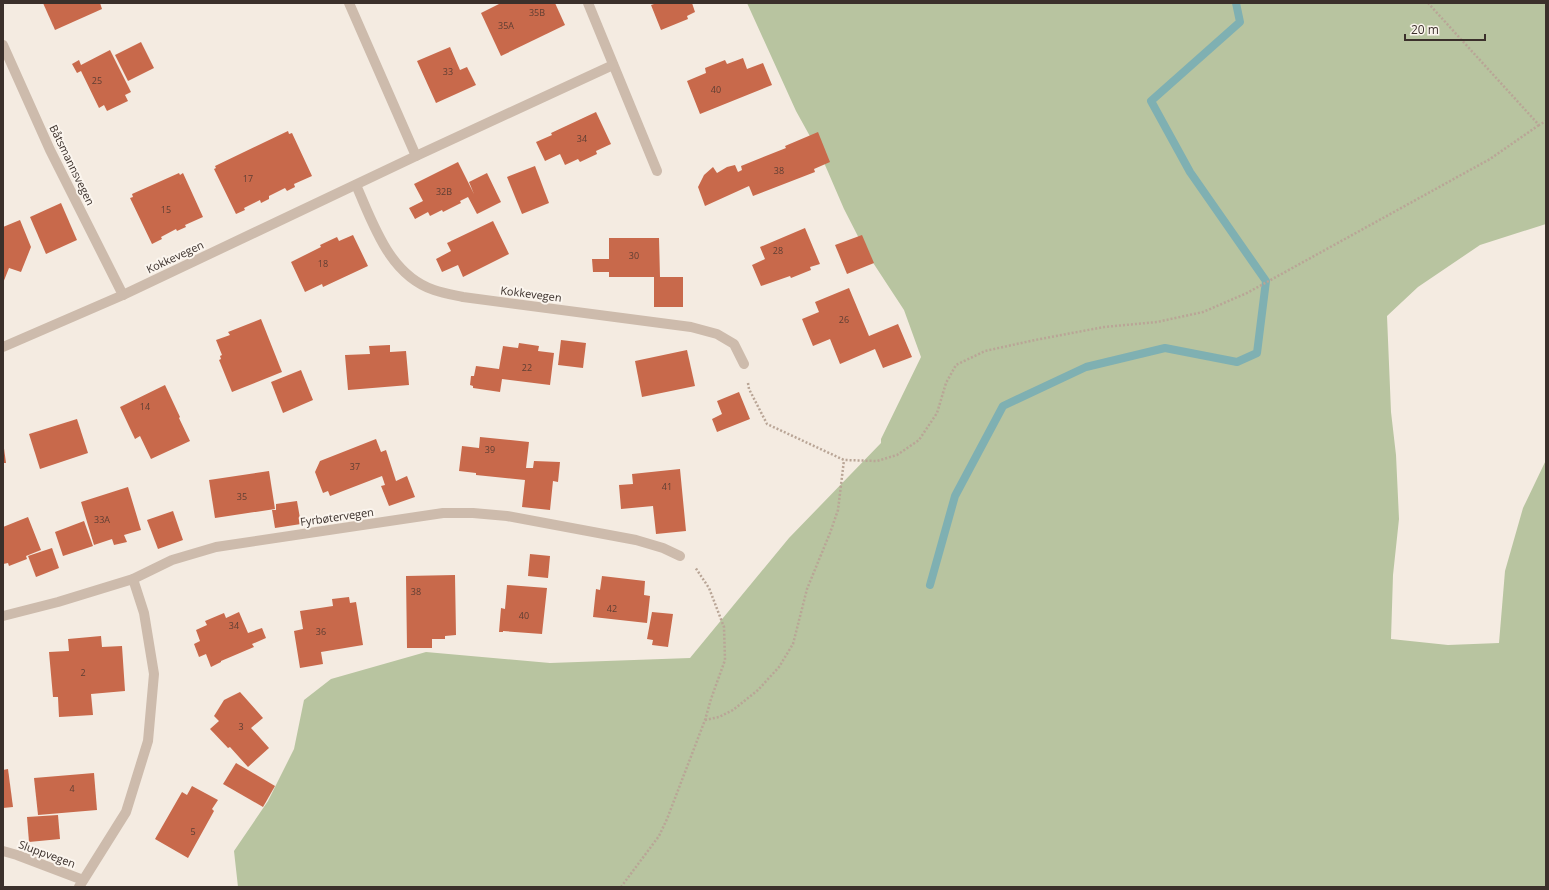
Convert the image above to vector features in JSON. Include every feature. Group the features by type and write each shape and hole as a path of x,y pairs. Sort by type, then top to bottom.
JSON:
{"street":[{"path":"349,3 416,156"},
{"path":"588,3 657,171"},
{"name":"Båtsmannsvegen","path":"3,45 50,150 123,295"},
{"name":"Kokkevegen","path":"3,347 123,295 416,156 613,65"},
{"name":"Kokkevegen","path":"356,185 376,231 392,259 411,278 432,290 463,297 691,327 717,334 734,344 744,364"},
{"name":"Fyrbøtervegen","path":"3,616 58,602 133,579 172,560 216,547 443,513 473,513 507,516 636,540 664,548 680,556"},
{"path":"81,884 126,812 148,741 154,674 144,613 133,579"},
{"name":"Sluppvegen","path":"3,851 17,854 81,884"}],"path":[{"path":"1428,3 1539,125"},
{"path":"744,364 749,389 766,424 844,460 877,461 897,455 919,440 937,413 946,383 956,365 985,351 1035,340 1104,327 1157,322 1203,312 1247,293 1490,159 1546,121"},
{"path":"705,720 733,710 758,690 779,667 793,644 807,589 838,510 844,460"},
{"path":"621,887 659,836 667,819 705,720 725,660 724,627 710,588 699,571 680,556"}],"green space":[{"path":"747,3 1546,3 1546,224 1480,245 1418,287 1387,316 1391,412 1396,455 1399,519 1393,575 1391,639 1448,645 1499,643 1505,571 1523,508 1546,460 1546,887 238,887 234,851 268,801 294,749 304,700 331,679 426,652 550,663 690,658 789,538 881,443 881,439 921,357 904,310 866,252 844,209 822,158 796,111"}],"building":[{"path":"43,3 100,3 102,9 55,30"},
{"path":"501,3 555,3 565,25 501,56 481,13"},
{"path":"657,3 692,3 695,12 687,16 688,19 661,30 651,5"},
{"path":"141,42 154,68 128,81 115,55"},
{"path":"450,47 460,70 467,67 476,85 436,103 417,61"},
{"path":"110,50 131,92 125,95 128,101 107,111 104,105 99,108 81,71 77,73 72,64 79,60 81,65"},
{"path":"743,58 747,69 763,63 772,85 700,114 687,81 706,73 705,68 725,60 727,64"},
{"path":"596,112 611,144 596,151 597,154 580,162 578,159 565,165 560,154 545,161 536,142 552,135 551,133"},
{"path":"288,131 289,134 292,133 312,176 294,184 295,187 287,191 285,188 269,196 269,199 261,203 260,200 236,214 214,169 216,168 215,166"},
{"path":"818,132 830,162 814,169 815,172 753,196 749,186 705,206 698,187 704,175 713,167 717,173 727,167 735,165 738,172 742,170 741,166 786,148 785,146"},
{"path":"458,162 474,194 469,182 487,173 501,202 477,214 468,197 460,201 461,203 443,212 442,210 430,216 428,212 415,219 409,208 423,201 414,184"},
{"path":"535,166 549,203 522,214 507,177"},
{"path":"179,173 180,175 183,173 203,217 185,225 186,227 177,231 176,229 152,244 130,198 133,197 132,194"},
{"path":"61,203 77,240 46,254 30,217"},
{"path":"20,220 31,247 21,272 9,268 3,283 3,227"},
{"path":"493,221 509,254 463,277 458,265 442,272 436,259 451,251 447,243"},
{"path":"805,228 820,264 810,267 811,270 791,278 790,276 761,286 752,265 765,259 760,247"},
{"path":"353,235 368,266 323,287 322,284 305,292 291,262 337,237 339,241"},
{"path":"862,235 874,263 847,274 835,245"},
{"path":"609,238 659,238 660,277 683,277 683,307 654,307 654,277 609,277 609,272 593,272 592,259 609,259"},
{"path":"849,288 869,336 898,324 912,357 883,368 875,349 840,364 830,339 813,346 802,319 819,312 815,302"},
{"path":"261,319 282,372 232,392 219,360 221,359 220,356 222,355 216,340 230,335 228,332"},
{"path":"561,340 586,343 583,368 558,365"},
{"path":"519,343 539,346 538,351 554,353 550,385 502,379 500,392 473,388 473,386 470,385 471,376 474,376 476,366 499,369 503,346 518,348"},
{"path":"390,345 390,352 406,351 409,385 348,390 345,355 370,354 369,346"},
{"path":"687,350 695,386 642,397 635,361"},
{"path":"301,370 313,400 283,413 271,382"},
{"path":"165,385 190,441 151,459 140,436 135,439 120,407"},
{"path":"739,392 750,419 717,432 712,419 722,414 717,401"},
{"path":"77,419 88,453 40,469 29,434"},
{"path":"480,437 529,442 526,468 533,468 534,461 560,462 558,482 553,481 550,510 522,507 525,480 476,475 476,473 459,471 462,446 479,448"},
{"path":"376,439 381,452 386,450 396,481 407,476 415,497 389,506 381,486 385,485 382,476 330,496 328,491 323,493 315,472 320,461"},
{"path":"3,441 6,463 3,463"},
{"path":"680,469 686,531 656,534 653,506 621,509 619,485 633,484 632,474"},
{"path":"269,471 275,509 215,518 209,480"},
{"path":"128,487 141,530 124,535 127,542 114,545 112,539 94,545 81,502"},
{"path":"297,501 301,524 275,528 272,510 276,510 276,504"},
{"path":"173,511 183,540 158,549 147,520"},
{"path":"28,517 41,550 26,556 27,559 9,566 8,563 3,564 3,527"},
{"path":"84,521 93,546 63,556 55,532"},
{"path":"52,548 59,568 36,577 28,556"},
{"path":"530,554 550,556 548,578 528,576"},
{"path":"455,575 456,635 445,636 445,639 432,639 432,648 407,648 406,576"},
{"path":"602,576 645,581 644,595 650,596 647,623 593,617 596,589 600,590"},
{"path":"507,585 547,588 542,634 499,632 501,608 505,609"},
{"path":"349,597 350,603 356,602 363,645 321,652 323,664 300,668 294,631 303,629 300,611 333,606 332,599"},
{"path":"239,612 248,633 262,628 266,638 252,644 254,647 221,661 211,667 206,654 199,657 194,644 200,641 196,630 207,625 205,621 224,613 226,618"},
{"path":"652,612 673,614 668,647 652,645 653,640 647,639"},
{"path":"101,636 102,647 122,646 125,691 91,694 93,715 59,717 58,697 53,697 49,652 69,651 68,639"},
{"path":"240,692 263,718 251,728 269,748 248,767 230,747 228,748 210,729 219,721 214,716 224,700"},
{"path":"236,763 275,786 263,807 223,784"},
{"path":"8,769 13,807 3,808 3,770"},
{"path":"94,773 97,810 38,815 34,778"},
{"path":"192,786 218,800 212,809 214,811 188,858 155,839 182,792 187,795"},
{"path":"58,815 60,839 29,842 27,817"}],"waterway":[{"path":"930,585 955,496 1003,406 1086,367 1165,348 1237,362 1257,353 1266,281 1190,172 1151,101 1240,22 1236,3"}]}
